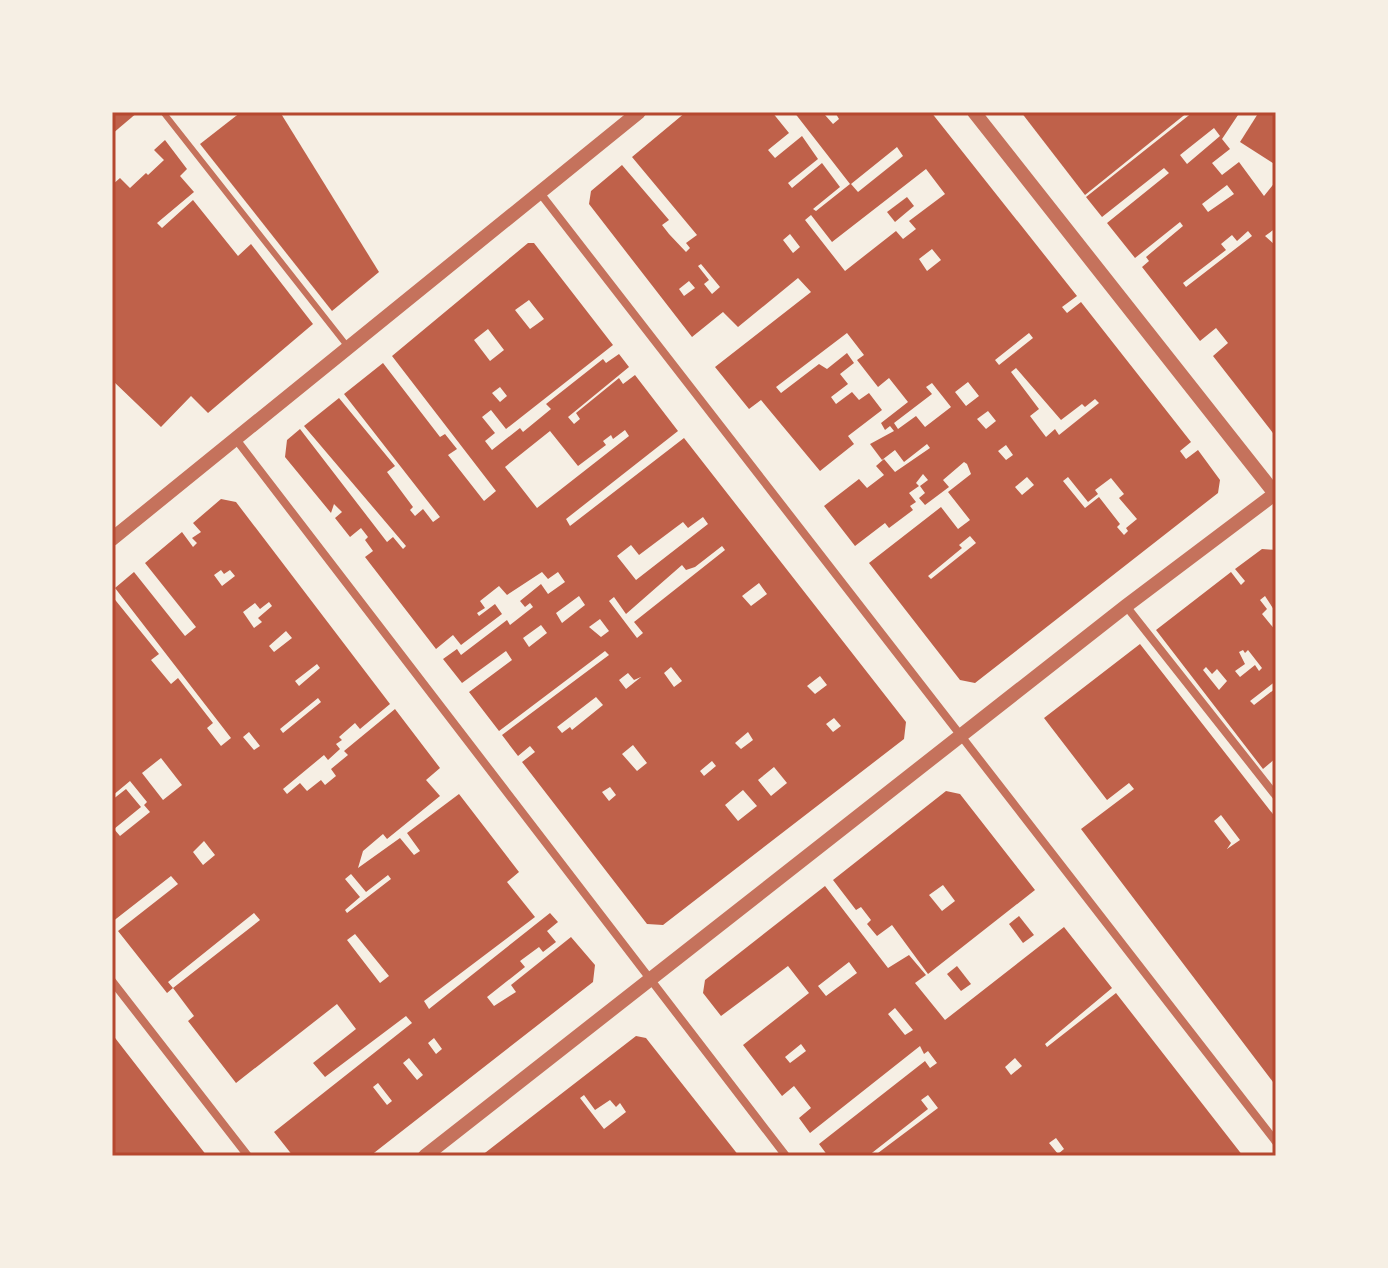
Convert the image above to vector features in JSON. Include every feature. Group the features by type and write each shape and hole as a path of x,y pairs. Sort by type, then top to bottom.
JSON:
{"street":[{"path":"112,539 639,112"},
{"path":"425,1156 962,738 1126,606 1276,494 974,112"},
{"path":"540,193 1276,1142"},
{"path":"235,438 786,1156"},
{"path":"1126,606 1276,796"},
{"path":"112,981 248,1156"}],"lane":[{"path":"163,112 348,347"}],"building":[{"path":"112,112 138,112 112,134"},
{"path":"241,112 280,112 379,272 332,311 200,144"},
{"path":"686,112 772,112 789,133 768,150 775,158 802,136 818,159 788,183 792,188 822,163 840,187 813,209 816,211 850,184 794,112 828,112 825,115 833,124 839,119 836,114 839,112 931,112 1077,296 1062,307 1067,313 1081,302 1191,442 1180,451 1186,459 1198,450 1220,480 1218,493 975,683 960,680 869,563 941,507 958,529 970,520 948,492 971,474 967,464 964,462 943,480 949,487 925,505 919,498 925,493 920,486 928,480 923,474 916,483 919,486 909,493 916,502 910,506 913,510 889,528 885,523 855,546 824,506 859,479 867,488 884,475 876,466 884,459 895,472 930,448 927,444 904,462 895,450 882,460 870,444 894,431 890,426 885,430 881,423 908,402 889,378 878,387 857,360 864,355 847,333 776,387 781,393 819,364 827,369 847,353 854,363 840,374 848,384 831,397 836,404 852,392 859,400 869,393 882,410 848,436 854,444 820,471 761,400 749,409 715,367 811,292 798,278 738,327 723,312 692,337 589,204 591,191 622,165 669,220 662,225 669,234 686,252 690,248 686,243 697,235 632,157","holes":["897,147 903,156 858,192 851,184","926,169 945,194 909,221 916,229 903,239 896,231 845,271 805,220 811,215 832,242","790,234 800,247 793,253 783,240","932,249 941,260 927,271 919,259","701,264 720,287 712,294 704,284 709,280 698,266","689,281 695,288 684,296 679,289","1029,333 1033,338 999,365 995,360","1016,368 1061,420 1082,404 1085,407 1095,399 1099,403 1059,435 1055,429 1046,437 1030,416 1039,409 1011,372","968,382 979,396 966,406 955,392","932,383 951,407 925,427 916,416 898,429 894,423 932,394 926,387","988,411 996,421 986,429 977,419","1006,445 1013,455 1006,460 998,451","1027,477 1034,485 1022,495 1015,487","1068,477 1088,502 1098,494 1095,490 1111,478 1124,494 1119,498 1137,519 1126,528 1128,531 1124,535 1117,527 1120,524 1099,497 1085,508 1063,481","970,536 976,543 931,579 928,576 962,548 959,545"]},
{"path":"1021,112 1188,112 1085,195"},
{"path":"1193,112 1240,112 1222,139 1230,149 1212,163 1222,175 1239,162 1264,196 1276,181 1276,228 1265,236 1276,246 1276,437 1213,356 1228,343 1216,328 1200,341 1142,267 1149,261 1146,257 1183,226 1180,222 1135,258 1107,223 1169,173 1164,168 1102,217 1086,197","holes":["1214,128 1220,136 1187,164 1180,155","1227,185 1234,194 1208,212 1202,204","1248,231 1252,236 1186,287 1183,283 1226,250 1221,244 1232,235 1237,241"]},
{"path":"1259,112 1276,112 1276,165 1240,142"},
{"path":"165,140 187,169 180,176 194,192 157,223 162,228 193,200 238,256 251,244 313,324 208,413 191,396 161,427 112,380 112,185 120,178 130,188 146,173 148,175 164,160 154,150"},
{"path":"907,197 914,206 895,222 887,212"},
{"path":"528,243 534,243 613,345 506,429 491,410 482,417 495,433 485,441 492,450 520,428 523,432 551,409 546,404 603,359 606,363 619,354 629,367 568,417 574,424 580,419 576,413 619,378 623,384 635,375 678,431 566,519 570,526 684,438 906,722 904,739 663,925 647,924 522,762 535,752 530,746 518,756 502,735 609,655 605,651 499,731 469,692 512,660 506,651 462,683 443,659 457,649 461,655 507,620 510,625 533,607 530,603 525,607 520,601 541,584 548,594 565,582 558,572 548,579 542,572 507,595 499,586 480,601 485,608 477,613 479,616 495,604 502,614 461,645 453,635 436,649 365,557 373,551 361,528 350,537 335,518 342,512 334,504 331,513 285,457 287,440 300,429 387,542 393,537 403,549 406,546 304,426 339,398 395,466 387,472 413,507 410,510 415,516 423,509 433,522 440,517 344,394 383,363 440,437 445,434 457,449 448,455 484,501 496,491 392,356","holes":["529,300 544,319 530,329 515,310","488,329 504,350 490,361 474,340","500,387 507,396 500,402 492,393","625,430 629,436 537,508 505,467 550,431 578,466 606,445 603,441 611,435 613,439","703,517 708,524 636,580 617,556 631,545 639,555 683,522 688,528","722,546 725,550 634,622 643,633 637,638 609,601 614,597 626,614 682,565 686,570 695,567","759,583 767,594 751,606 742,596","579,596 585,605 562,623 556,613","600,619 609,631 601,637 589,627","541,625 547,633 529,647 523,638","671,667 682,681 674,687 664,673","628,673 634,680 641,677 626,689 619,680","820,676 827,685 815,694 807,686","596,697 603,705 572,730 570,727 562,733 557,727","834,718 841,726 833,732 826,724","748,732 753,740 741,749 735,743","633,745 647,763 637,771 622,754","712,761 716,766 704,776 700,771","774,767 787,783 771,796 758,780","610,787 616,795 609,801 602,792","743,790 757,806 738,821 725,805"]},
{"path":"221,499 236,502 390,704 360,729 355,723 339,737 342,740 336,744 340,749 328,760 324,755 283,789 287,794 300,783 307,791 321,780 325,785 336,776 331,769 348,755 344,751 395,709 440,768 426,780 440,796 387,839 383,834 363,851 358,868 400,838 414,855 420,851 407,833 459,794 519,872 507,882 535,917 424,1001 429,1009 550,913 558,922 547,931 556,942 543,952 539,947 520,961 525,967 487,997 494,1006 516,992 511,985 571,937 595,965 593,982 370,1156 293,1156 274,1132 412,1023 406,1016 325,1077 313,1063 356,1029 337,1004 236,1083 188,1021 194,1016 173,988 167,993 118,931 178,884 171,876 112,922 112,800 126,789 141,807 114,829 120,836 150,812 144,805 147,802 130,781 112,796 112,596 159,654 151,660 171,684 178,678 213,723 207,728 221,746 231,738 115,588 134,572 185,636 196,627 145,563 182,532 193,547 197,543 192,538 201,532 193,523","holes":["221,570 224,574 230,570 235,576 222,586 214,575","269,602 272,606 258,618 262,622 254,628 243,612 255,603 260,609","286,631 292,638 274,652 269,646","317,664 320,668 299,686 295,681","318,698 321,702 283,733 280,729","249,732 260,746 254,750 243,737","161,758 182,785 163,800 142,773","204,841 215,855 203,865 193,852","351,874 366,892 388,875 391,879 347,913 345,910 360,897 345,879","254,913 260,920 173,988 168,982","355,934 389,976 380,983 347,940","434,1038 442,1049 436,1054 428,1043","409,1058 423,1075 417,1080 403,1063","378,1083 392,1101 387,1105 373,1087"]},
{"path":"1262,549 1276,550 1276,613 1265,596 1260,600 1267,609 1262,614 1276,631 1276,681 1250,701 1254,705 1276,688 1276,758 1263,769 1156,630 1231,572 1241,585 1245,581 1235,569","holes":["1243,650 1245,653 1248,650 1262,668 1259,671 1255,665 1240,677 1235,671 1245,664 1239,652","1206,667 1212,674 1217,669 1227,681 1219,690 1203,670"]},
{"path":"1140,644 1276,818 1276,1086 1081,829 1134,789 1129,783 1107,800 1044,718","holes":["1221,815 1240,840 1227,849 1231,843 1214,821"]},
{"path":"946,791 960,794 1035,890 928,974 892,925 877,936 867,924 871,920 861,907 856,910 833,880","holes":["943,885 955,901 942,911 929,895"]},
{"path":"825,886 888,968 909,955 926,975 915,983 945,1020 1064,927 1112,988 1045,1044 1047,1047 1116,993 1243,1156 874,1156 938,1108 928,1095 921,1100 928,1109 868,1156 828,1156 819,1144 925,1061 930,1068 937,1063 928,1051 924,1054 920,1046 810,1133 799,1118 811,1108 794,1086 782,1096 743,1045 809,993 788,966 721,1016 703,993 705,980","holes":["849,962 857,973 826,996 818,986","895,1008 913,1030 905,1035 888,1014","801,1044 806,1051 790,1063 785,1057","1015,1058 1022,1066 1011,1075 1005,1067","1056,1138 1064,1149 1058,1154 1049,1143"]},
{"path":"1019,916 1034,935 1023,943 1009,924"},
{"path":"957,966 971,984 961,991 947,974"},
{"path":"112,1034 171,1110 207,1156 112,1156"},
{"path":"636,1036 646,1038 739,1156 481,1156","holes":["584,1095 595,1110 610,1100 616,1107 620,1103 626,1112 604,1129 580,1098"]}]}
